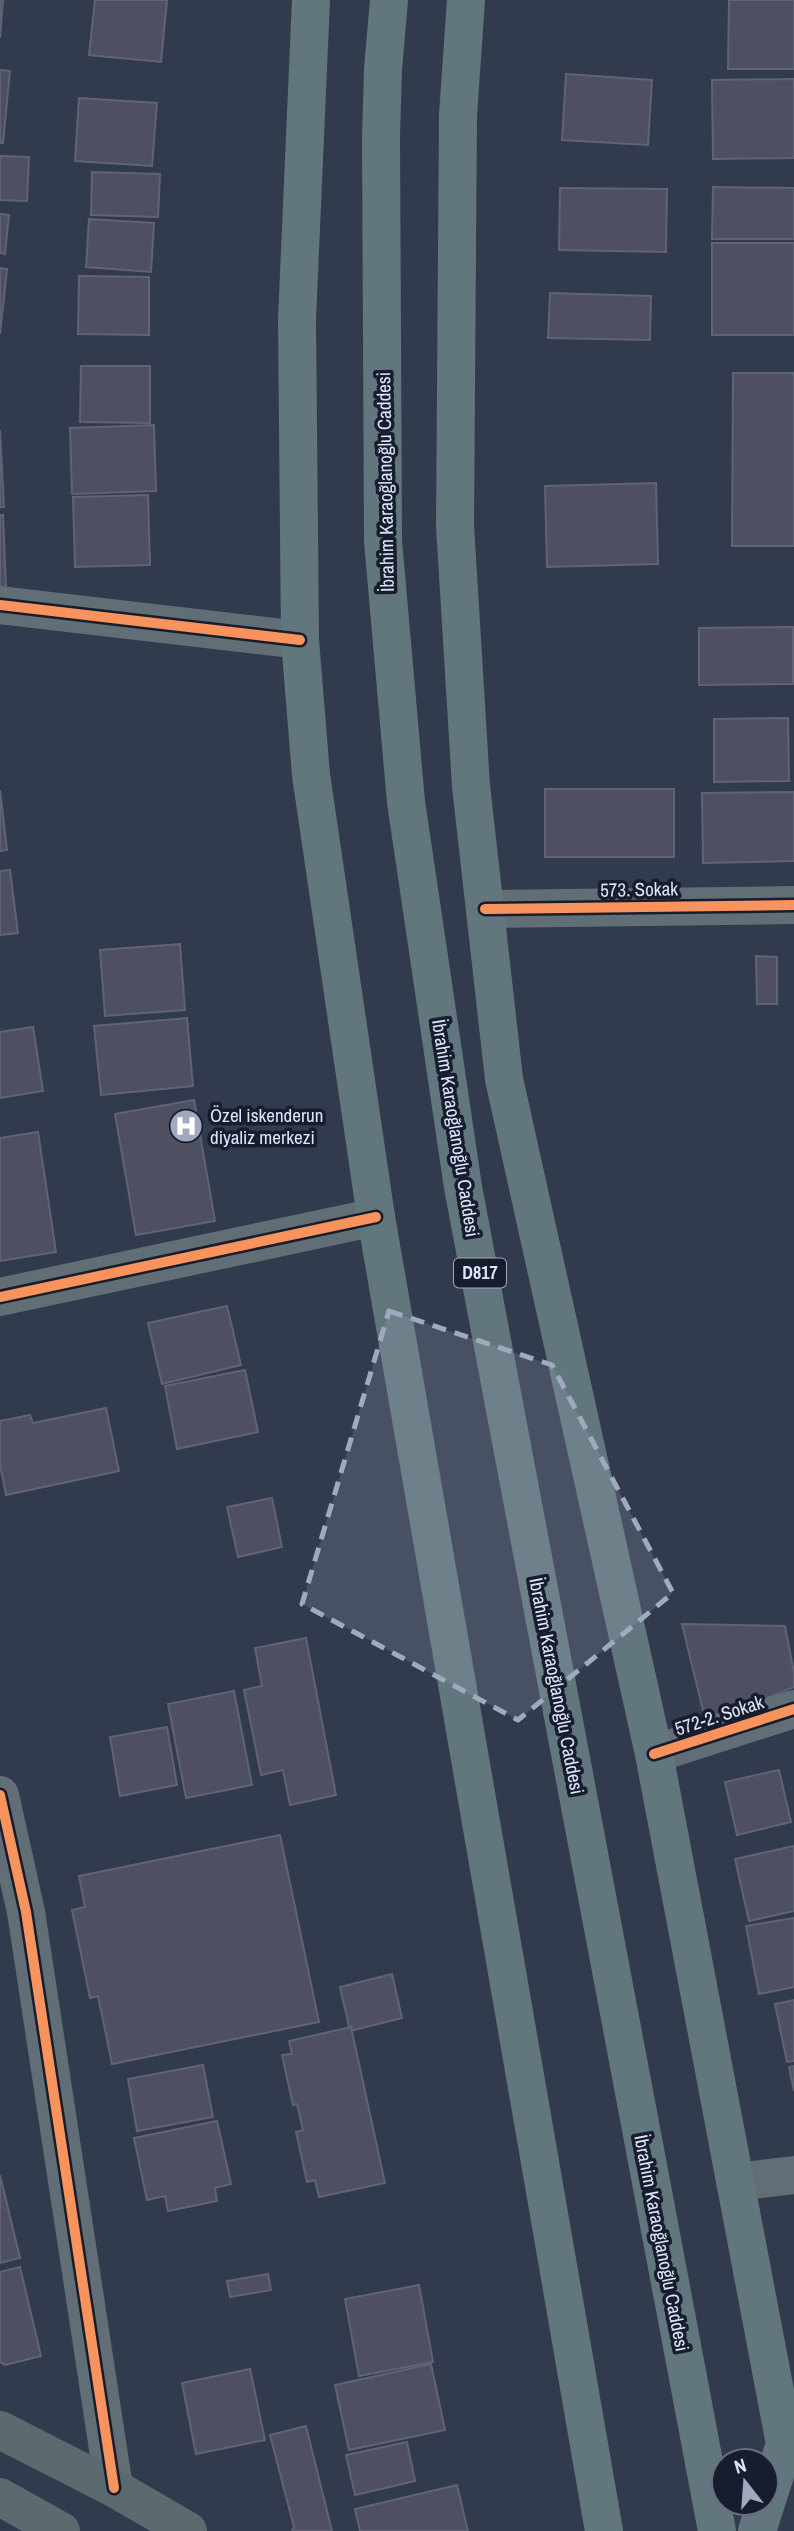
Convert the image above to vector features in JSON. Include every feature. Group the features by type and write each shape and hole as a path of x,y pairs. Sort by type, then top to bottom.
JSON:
{"highway":[{"path":"311,0 298,319 300,640 311,775 376,1217 604,2531"},
{"name":"İbrahim Karaoğlanoğlu Caddesi","path":"389,0 381,137 383,541 406,802 463,1187 717,2531"},
{"path":"466,0 458,115 456,526 471,786 504,1079 654,1754 785,2444 757,2531"}],"street":[{"path":"0,606 300,640"},
{"name":"573. Sokak","path":"485,909 794,905"},
{"path":"0,1297 376,1217"},
{"name":"572-2. Sokak","path":"654,1754 794,1709"},
{"path":"0,1795 13,1906 114,2488"},
{"path":"735,2182 794,2175"},
{"path":"0,2430 114,2488 188,2531"},
{"path":"0,2497 61,2531"}],"highlighted area":[{"path":"389,1311 552,1365 673,1593 518,1720 302,1604"}],"building":[{"path":"0,0 3,0 0,38"},
{"path":"95,0 167,0 161,62 89,55"},
{"path":"729,0 794,0 794,69 728,69"},
{"path":"0,70 10,71 3,143 0,143"},
{"path":"566,74 652,80 648,145 562,140"},
{"path":"794,79 794,158 713,159 712,80"},
{"path":"79,98 157,103 152,166 75,161"},
{"path":"0,156 29,157 27,201 0,200"},
{"path":"92,172 160,174 158,217 91,215"},
{"path":"713,187 794,188 794,239 712,239"},
{"path":"560,188 667,189 666,252 559,250"},
{"path":"0,214 9,215 5,254 0,253"},
{"path":"89,219 154,223 151,272 86,267"},
{"path":"712,243 794,243 794,335 712,335"},
{"path":"0,268 7,269 0,334"},
{"path":"79,276 149,277 149,335 78,334"},
{"path":"550,293 651,296 650,340 548,338"},
{"path":"81,366 150,366 150,423 80,422"},
{"path":"733,373 794,373 794,546 732,546"},
{"path":"154,425 156,491 72,494 70,428"},
{"path":"0,430 4,507 0,507"},
{"path":"656,483 658,564 547,567 545,486"},
{"path":"148,495 150,565 75,567 73,497"},
{"path":"0,515 3,515 6,588 0,589"},
{"path":"793,627 793,684 699,685 699,628"},
{"path":"788,718 789,781 714,782 714,719"},
{"path":"545,789 674,789 674,857 545,857"},
{"path":"0,790 7,850 0,851"},
{"path":"794,792 794,861 703,863 702,793"},
{"path":"10,870 18,933 0,935 0,871"},
{"path":"180,944 185,1010 105,1016 100,950"},
{"path":"756,956 777,957 777,1004 757,1004"},
{"path":"187,1018 193,1086 101,1095 94,1026"},
{"path":"33,1027 43,1091 0,1098 0,1032"},
{"path":"194,1100 215,1221 136,1235 115,1114"},
{"path":"38,1132 56,1252 0,1261 0,1138"},
{"path":"227,1306 241,1365 162,1384 148,1323"},
{"path":"245,1370 258,1432 177,1449 165,1386"},
{"path":"106,1408 119,1471 6,1495 0,1465 0,1421 30,1415 33,1423"},
{"path":"272,1498 282,1547 238,1557 227,1507"},
{"path":"682,1624 785,1626 794,1687 706,1723"},
{"path":"306,1638 336,1795 290,1805 283,1770 261,1775 244,1690 262,1686 255,1648"},
{"path":"234,1691 252,1785 186,1798 168,1704"},
{"path":"167,1727 177,1785 120,1796 110,1737"},
{"path":"779,1770 791,1822 737,1835 725,1782"},
{"path":"280,1835 319,2022 112,2064 98,1996 90,1998 72,1910 85,1907 79,1876"},
{"path":"794,1846 794,1911 749,1921 735,1859"},
{"path":"794,1918 794,1987 759,1994 746,1926"},
{"path":"392,1974 402,2018 350,2031 340,1987"},
{"path":"794,2000 794,2061 787,2062 775,2004"},
{"path":"351,2027 385,2183 319,2197 315,2180 307,2182 296,2132 303,2130 297,2104 293,2105 282,2055 292,2054 289,2041"},
{"path":"203,2065 213,2117 137,2131 128,2079"},
{"path":"794,2066 794,2091 789,2067"},
{"path":"217,2121 231,2184 215,2188 217,2201 168,2211 165,2196 147,2200 134,2138"},
{"path":"0,2175 20,2258 0,2263"},
{"path":"20,2267 41,2356 5,2365 0,2362 0,2272"},
{"path":"268,2274 271,2290 230,2297 227,2281"},
{"path":"419,2285 433,2362 359,2376 345,2299"},
{"path":"431,2364 445,2430 349,2450 335,2385"},
{"path":"250,2369 265,2440 196,2454 182,2383"},
{"path":"306,2426 332,2531 292,2531 294,2527 270,2435"},
{"path":"407,2442 415,2481 355,2495 346,2455"},
{"path":"457,2485 468,2531 360,2531 355,2509"}],"cycle path":[{"path":"0,605 300,640"},
{"path":"485,909 794,905"},
{"path":"0,1297 376,1217"},
{"path":"654,1754 794,1709"},
{"path":"0,1795 26,1912 114,2488"}],"place":[{"name":"Özel iskenderun diyaliz merkezi","path":"186,1126"}]}
